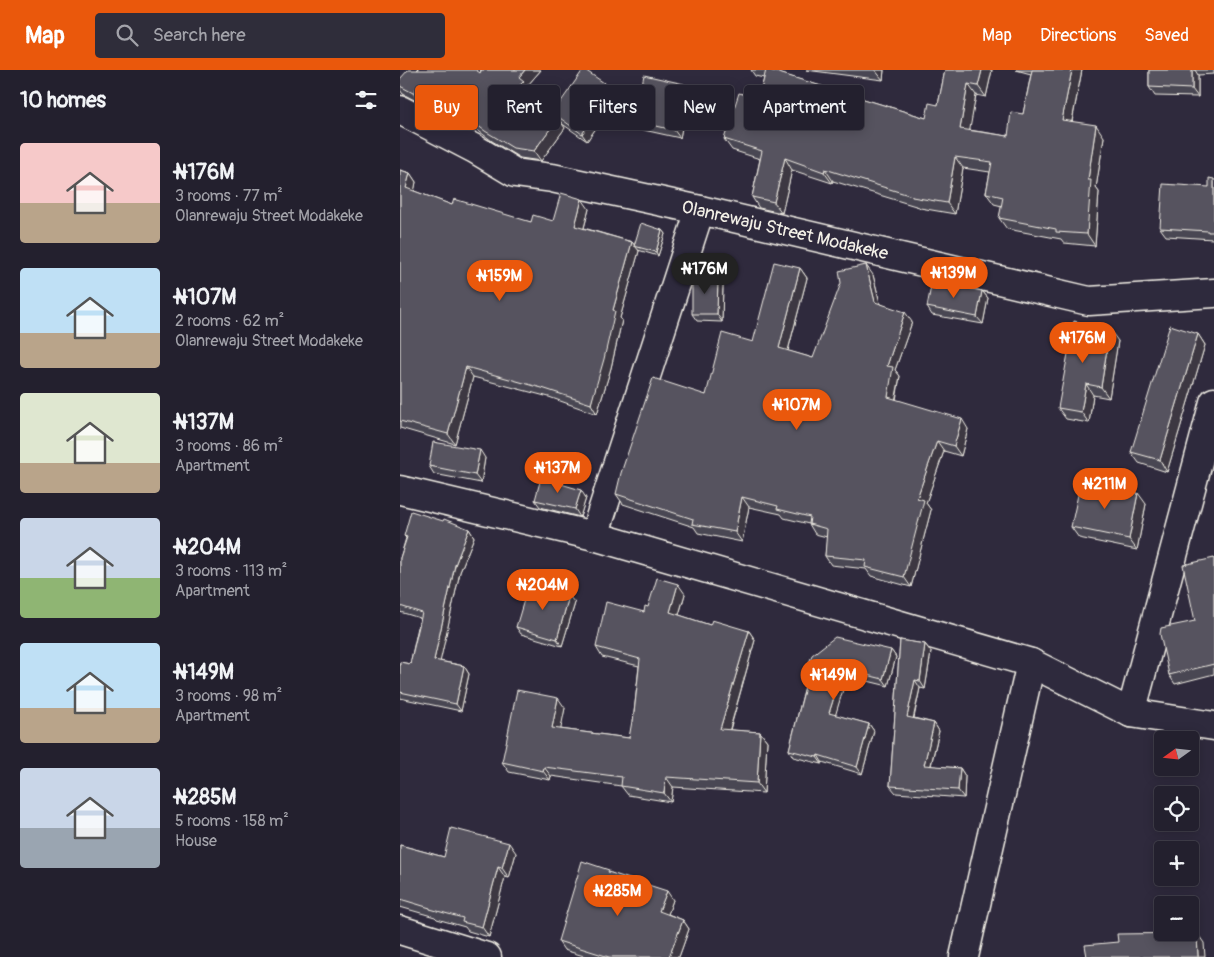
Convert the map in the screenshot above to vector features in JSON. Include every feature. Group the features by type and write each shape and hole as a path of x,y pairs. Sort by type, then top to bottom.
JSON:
{"street":[{"path":"400,74 403,70"},
{"name":"Olanrewaju Street Modakeke","path":"400,110 475,149 515,173 552,178 700,210 1088,301 1214,293"},
{"path":"594,536 700,210"},
{"path":"1131,713 1214,402"},
{"path":"400,490 594,536 1031,663 1131,713 1214,726"},
{"path":"964,957 1031,663"},
{"path":"400,930 487,957"}],"building":[{"path":"408,70 476,70 480,73 481,70 525,70 519,77 524,81 520,85 488,85 488,130 549,130 534,151 513,148 478,126 478,85 415,85 413,93 400,86 400,79"},
{"path":"583,70 585,70 607,85 573,85"},
{"path":"766,70 769,70 818,85 762,85"},
{"path":"945,70 982,70 978,86 968,84 960,129 1008,136 1011,112 1023,114 1032,70 1072,70 1062,120 1096,125 1088,180 1091,180 1087,234 1056,232 1056,229 999,218 1003,197 986,193 992,162 955,157 947,203 912,197 825,169 824,172 785,158 774,202 752,197 762,151 724,139 727,130 734,130 734,108 739,93 744,94 744,130 864,130 864,99 926,118 929,103 938,105"},
{"path":"1149,70 1192,70 1192,89 1149,87"},
{"path":"644,75 684,84 665,85 665,128 655,126 655,85 642,85"},
{"path":"570,89 570,125 560,118 560,103"},
{"path":"576,130 585,130 582,134"},
{"path":"400,170 410,173 406,188 452,205 454,199 531,222 533,215 553,221 561,193 582,199 575,226 632,242 613,310 615,311 604,359 591,404 466,367 448,434 400,421"},
{"path":"1209,178 1214,179 1214,232 1160,228 1163,184 1209,187"},
{"path":"641,223 662,230 656,252 634,246"},
{"path":"774,262 800,268 779,348 813,358 841,283 839,271 866,265 875,302 905,312 887,366 893,367 888,397 962,419 954,446 937,441 917,498 924,500 904,577 865,567 866,560 825,556 827,529 809,524 810,517 777,509 778,506 742,497 735,532 692,524 693,519 616,494 621,473 653,378 706,395 722,333 753,342"},
{"path":"692,276 718,277 717,314 692,314"},
{"path":"932,281 982,291 977,317 927,307"},
{"path":"1074,321 1110,330 1101,387 1086,384 1081,412 1058,408"},
{"path":"1170,325 1198,334 1160,460 1131,452"},
{"path":"433,442 480,450 475,475 429,466"},
{"path":"541,478 581,490 575,509 535,500"},
{"path":"1081,481 1138,493 1129,539 1071,527"},
{"path":"411,511 443,521 444,519 469,529 455,565 434,660 464,666 456,704 400,692 400,662 410,664 422,613 400,606 400,558 407,537 404,536"},
{"path":"1214,558 1214,664 1169,675 1160,634 1161,628 1195,621 1183,565"},
{"path":"657,578 678,584 670,612 710,625 712,620 749,631 720,729 760,732 757,783 666,777 664,793 621,786 622,777 544,767 543,771 502,762 517,690 558,698 552,728 629,738 633,722 640,659 596,647 606,602 644,612 645,606 648,607"},
{"path":"529,583 569,596 557,639 516,627"},
{"path":"835,637 891,650 883,679 843,669 829,713 869,724 857,767 818,755 817,757 789,750 806,683 802,682 812,655"},
{"path":"900,640 925,644 920,681 915,680 907,717 934,723 924,765 960,768 958,790 890,786"},
{"path":"451,828 509,843 502,868 498,867 482,927 462,922 463,918 400,899 400,845 444,857"},
{"path":"582,861 609,870 608,872 667,891 659,911 683,920 669,957 609,957 558,941"},
{"path":"1117,934 1154,934 1154,941 1197,941 1198,957 1087,957 1085,945 1118,942"}]}
